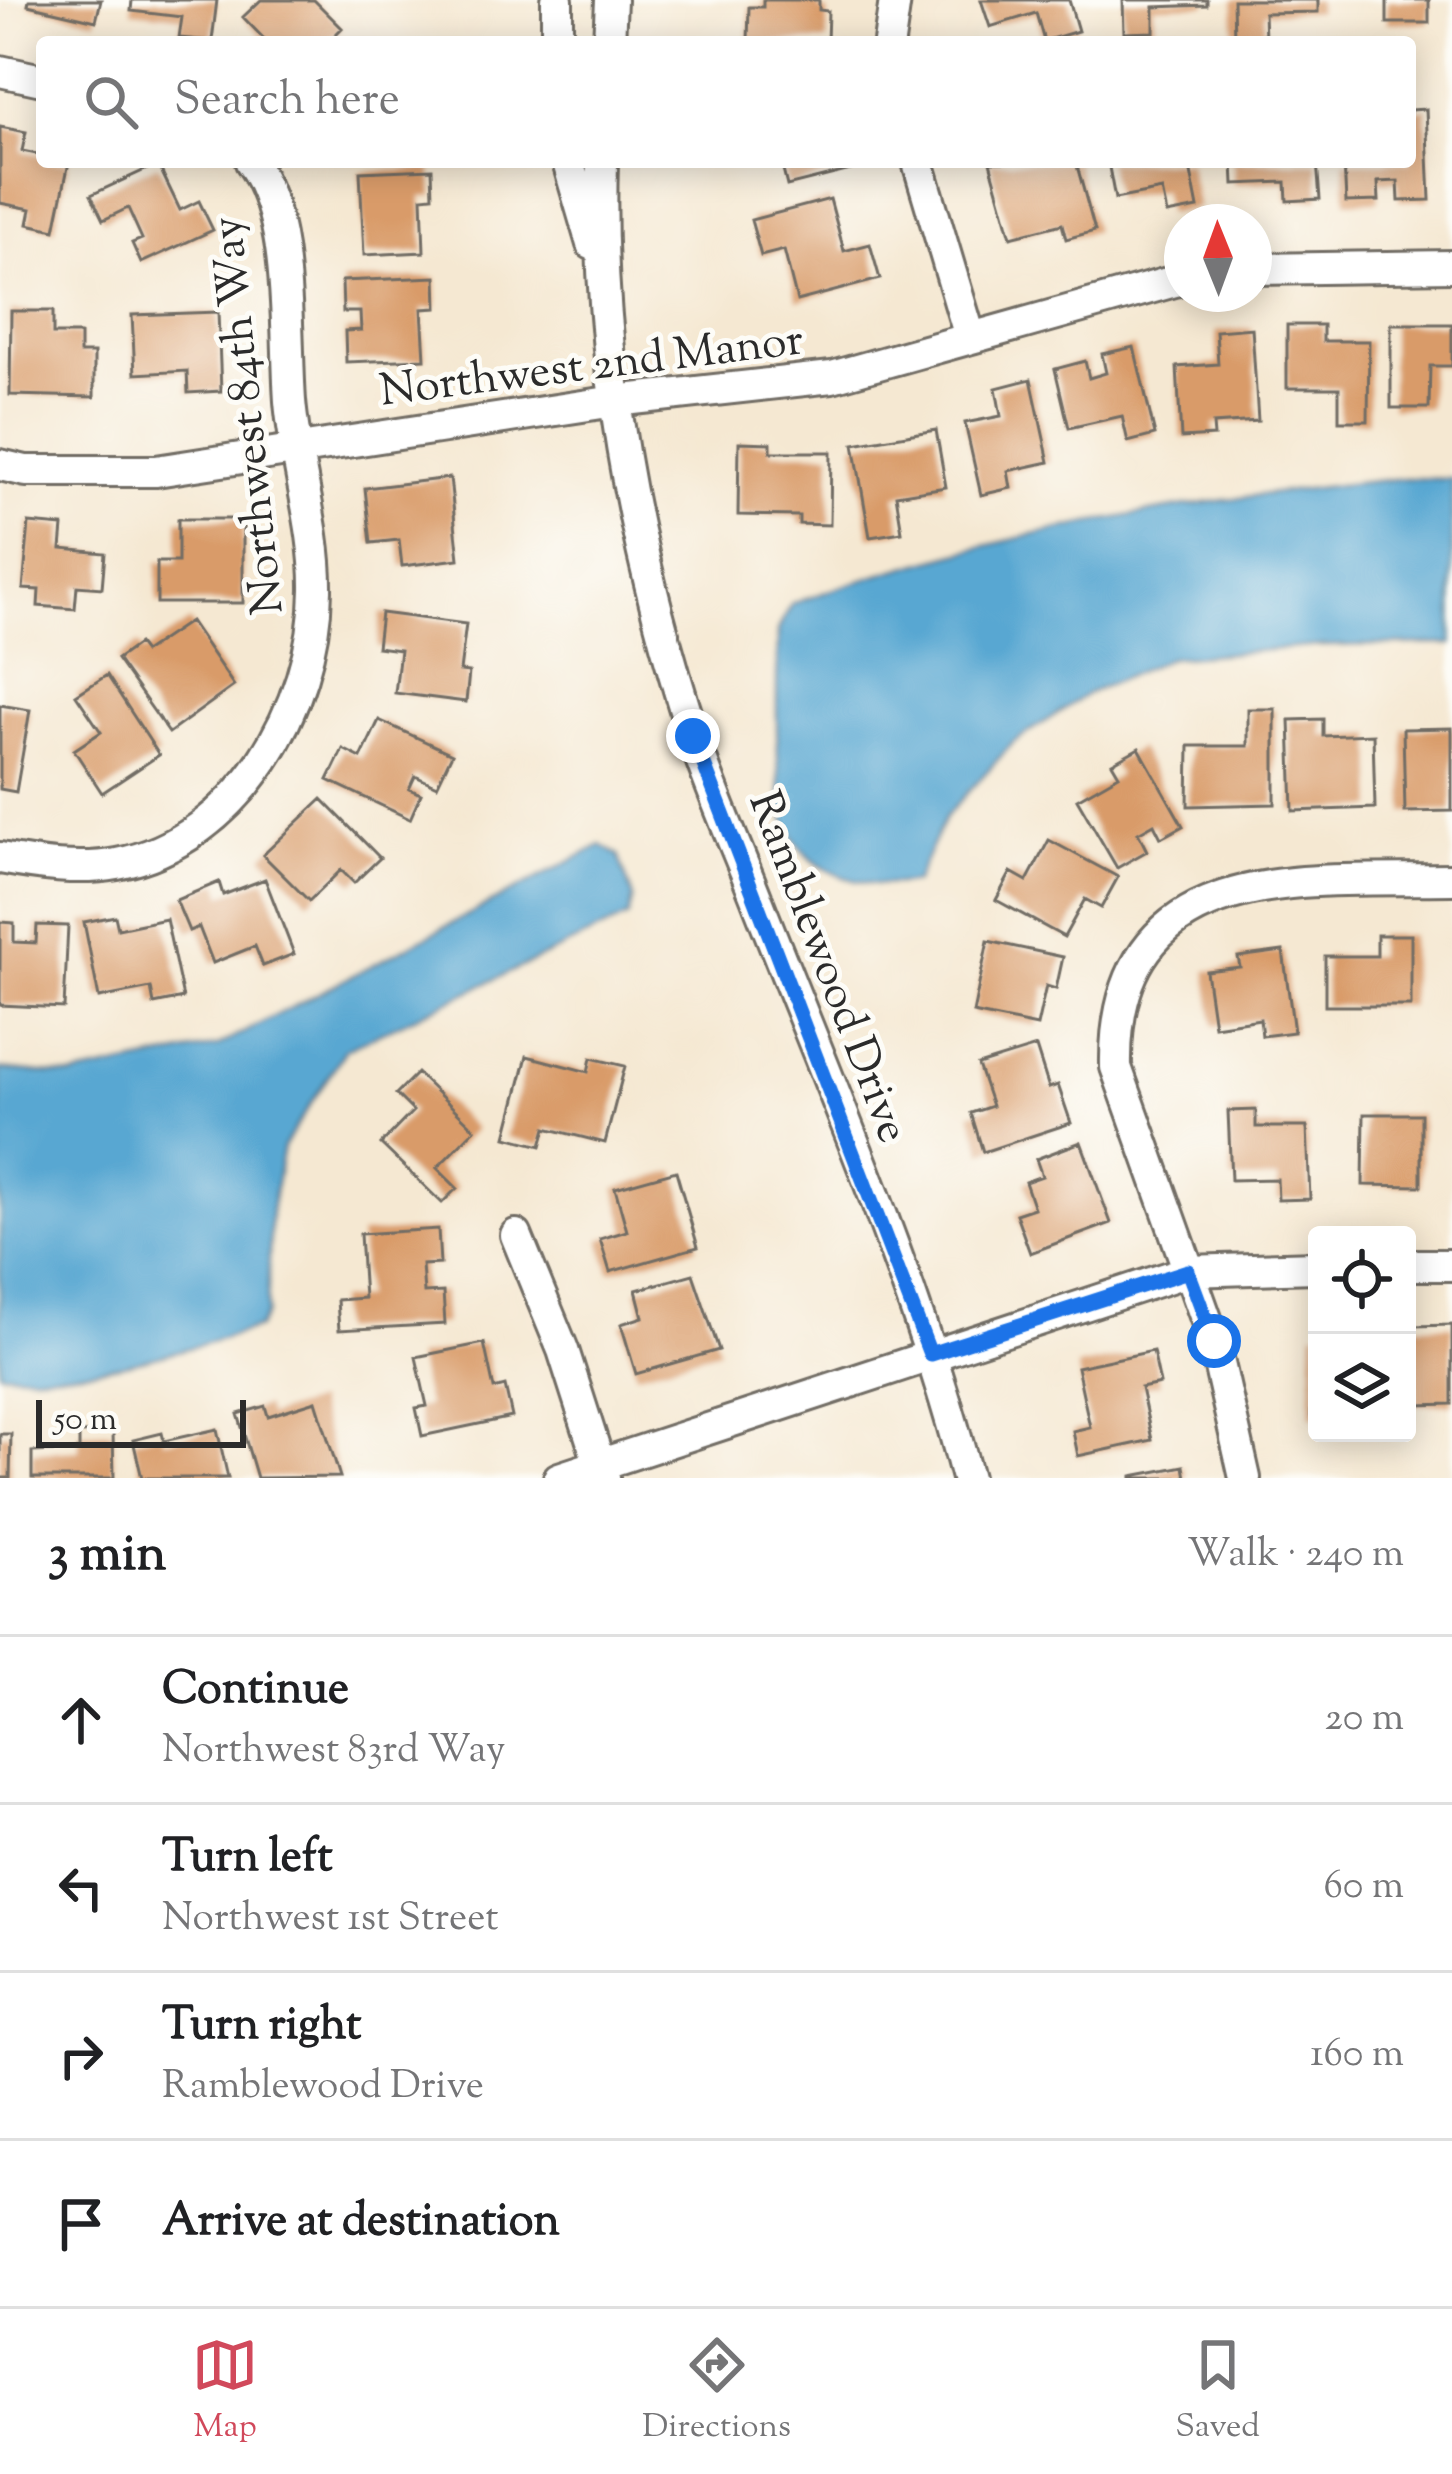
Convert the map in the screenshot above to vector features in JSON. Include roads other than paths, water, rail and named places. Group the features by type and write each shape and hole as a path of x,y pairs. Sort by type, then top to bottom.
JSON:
{"street":[{"path":"556,36 557,0"},
{"path":"608,36 611,0"},
{"path":"890,36 896,0"},
{"path":"0,70 36,79"},
{"name":"Northwest 84th Way","path":"0,858 47,867 119,863 187,835 241,792 285,723 309,664 316,587 294,448 276,212 254,168"},
{"name":"Ramblewood Drive","path":"570,168 599,267"},
{"name":"Ramblewood Drive","path":"602,168 599,267 615,401 652,584 693,736 930,1354 967,1478"},
{"path":"920,168 970,337"},
{"path":"1272,269 1452,266"},
{"name":"Northwest 2nd Manor","path":"0,466 26,471 156,471 615,401 832,377 1164,284"},
{"path":"1245,1478 1214,1341 1116,1067 1115,1024 1126,979 1152,942 1208,898 1246,886 1452,879"},
{"path":"516,1235 563,1350 602,1471"},
{"path":"1416,1265 1452,1265"},
{"path":"559,1478 602,1471 930,1354 1188,1271 1308,1267"}],"water":[{"path":"1404,478 1452,479 1452,644 1320,646 1169,658 1087,694 1014,742 946,816 915,882 875,884 837,874 805,853 793,837 782,801 777,726 778,630 792,604 939,558 1094,522 1251,496"},
{"path":"601,845 618,855 633,898 628,917 346,1049 283,1147 271,1211 267,1313 258,1328 98,1369 0,1372 0,1069 72,1076 218,1046"}]}
